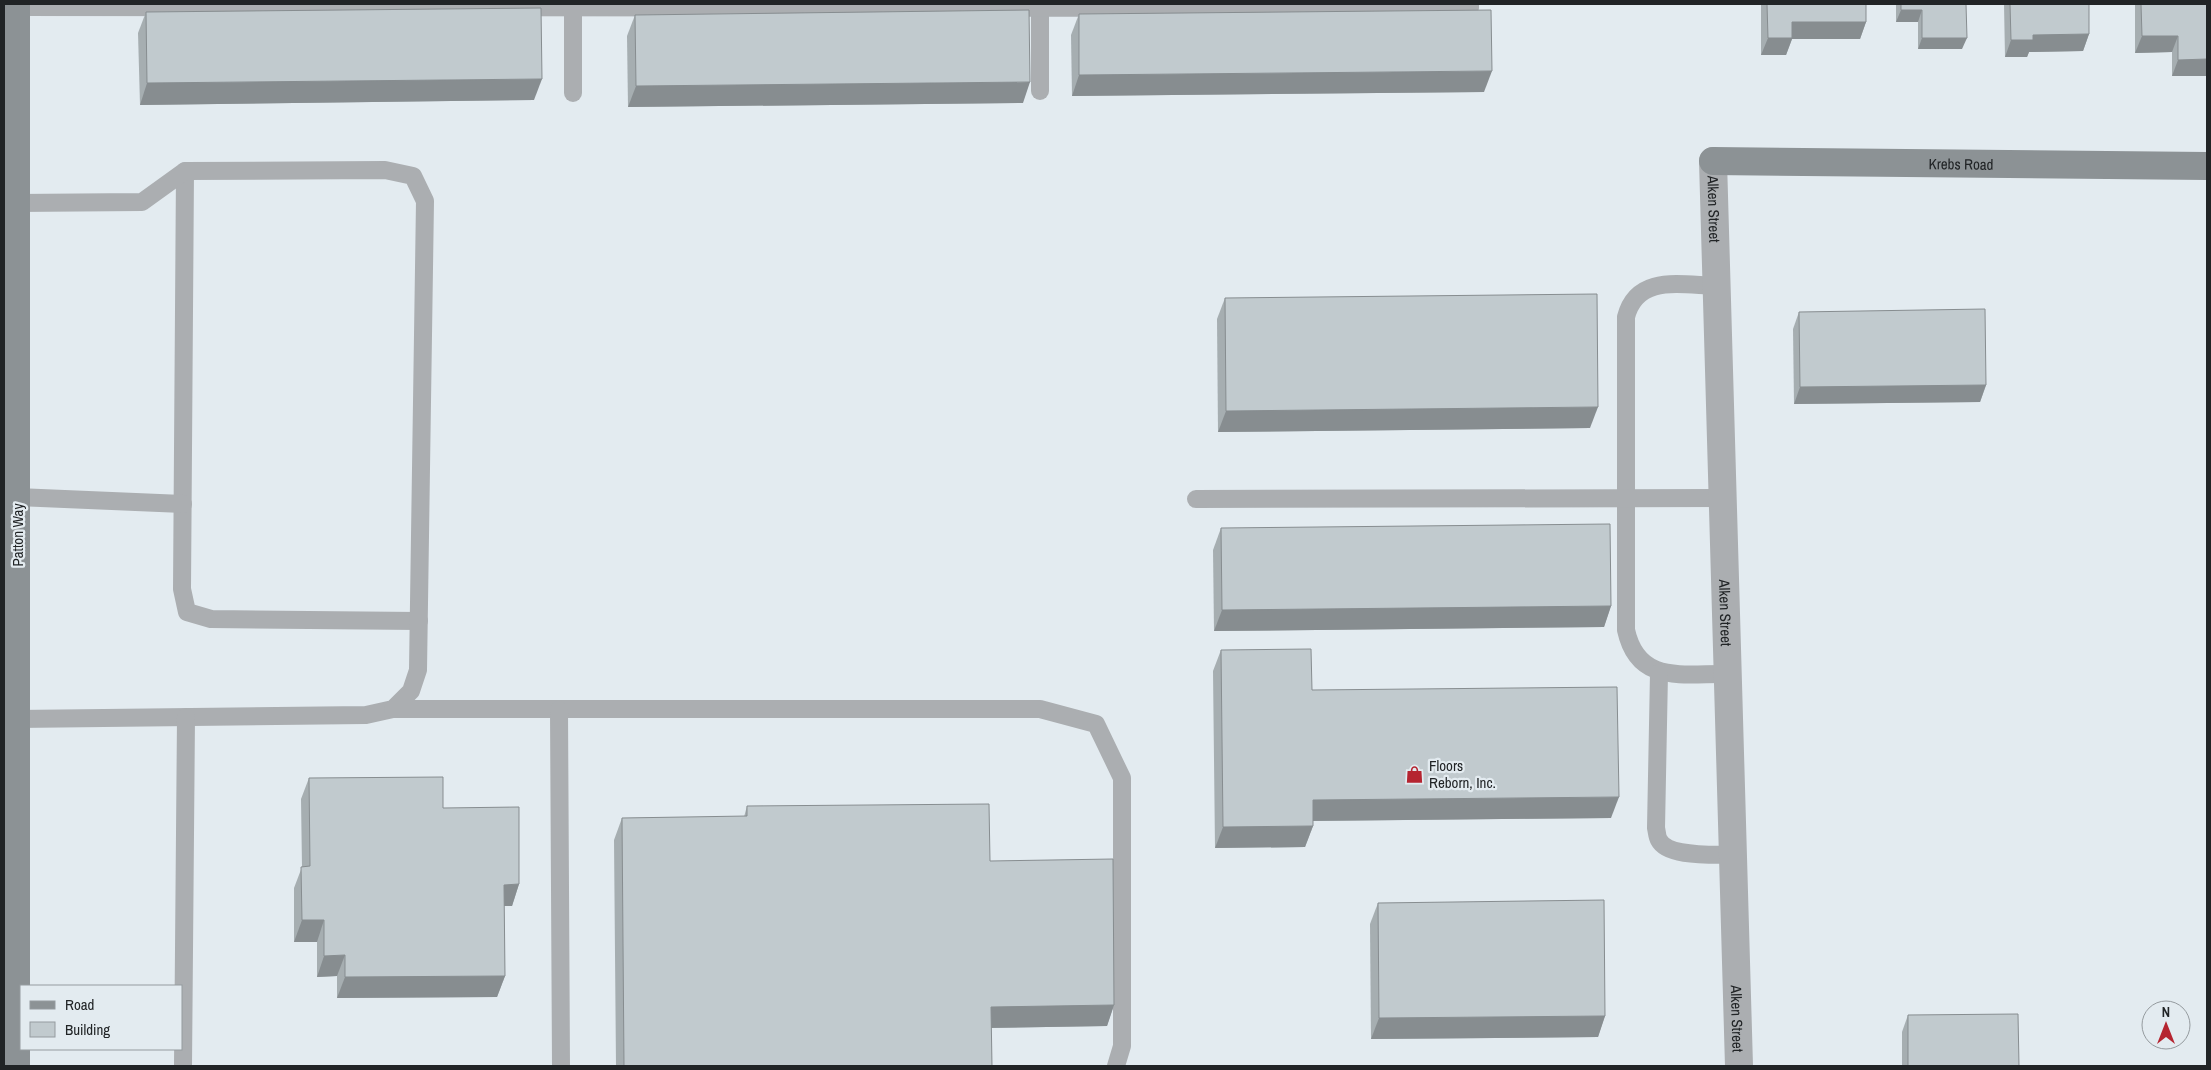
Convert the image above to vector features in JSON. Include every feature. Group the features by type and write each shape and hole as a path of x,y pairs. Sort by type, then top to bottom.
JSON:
{"street":[{"name":"Patton Way","path":"16,5 16,203 10,362 17,497 16,1066"},
{"name":"Krebs Road","path":"1713,161 2207,166"},
{"name":"Alken Street","path":"1713,161 1739,1066"}],"lane":[{"path":"16,5 1040,5 1470,8 1470,4"},
{"path":"573,5 573,93"},
{"path":"1040,5 1040,92"},
{"path":"16,203 142,202 185,171 385,170 413,176 426,201 418,670 411,691 393,709"},
{"path":"185,171 182,589 187,612 211,619 419,621"},
{"path":"1716,286 1661,285 1646,288 1636,295 1629,305 1626,317 1626,630 1630,646 1639,660 1659,673 1728,674"},
{"path":"17,497 183,504"},
{"path":"1196,499 1722,498"},
{"path":"1659,673 1656,828 1659,841 1680,852 1732,855"},
{"path":"17,719 366,715 393,709 1040,709 1096,724 1122,778 1122,1046 1116,1066"},
{"path":"559,710 561,1066"},
{"path":"184,1066 186,717"}],"building":[{"path":"1767,4 1866,4 1866,22 1792,22 1792,38 1768,38"},
{"path":"1901,4 1966,4 1967,38 1922,38 1922,10 1901,10"},
{"path":"2010,4 2089,4 2089,34 2033,35 2033,40 2011,40"},
{"path":"2141,4 2207,4 2207,59 2178,60 2178,36 2142,36"},
{"path":"541,8 542,79 147,83 146,12"},
{"path":"1029,10 1030,82 636,86 635,15"},
{"path":"1491,10 1492,71 1079,75 1079,14"},
{"path":"1597,294 1598,407 1226,411 1225,298"},
{"path":"1985,309 1986,385 1800,387 1799,312"},
{"path":"1610,524 1611,606 1222,610 1221,528"},
{"path":"1311,649 1312,690 1617,687 1619,797 1313,800 1313,826 1223,827 1221,650"},
{"path":"443,777 443,808 519,807 519,884 504,885 505,976 345,977 345,955 324,956 324,920 302,920 301,867 310,866 309,778"},
{"path":"989,804 990,861 1113,859 1114,1005 991,1007 992,1066 624,1066 622,818 747,816 747,806"},
{"path":"1604,900 1605,1016 1379,1018 1378,903"},
{"path":"2018,1014 2019,1066 1908,1066 1908,1015"}],"place":[{"name":"Floors Reborn, Inc.","path":"1415,774"}]}
